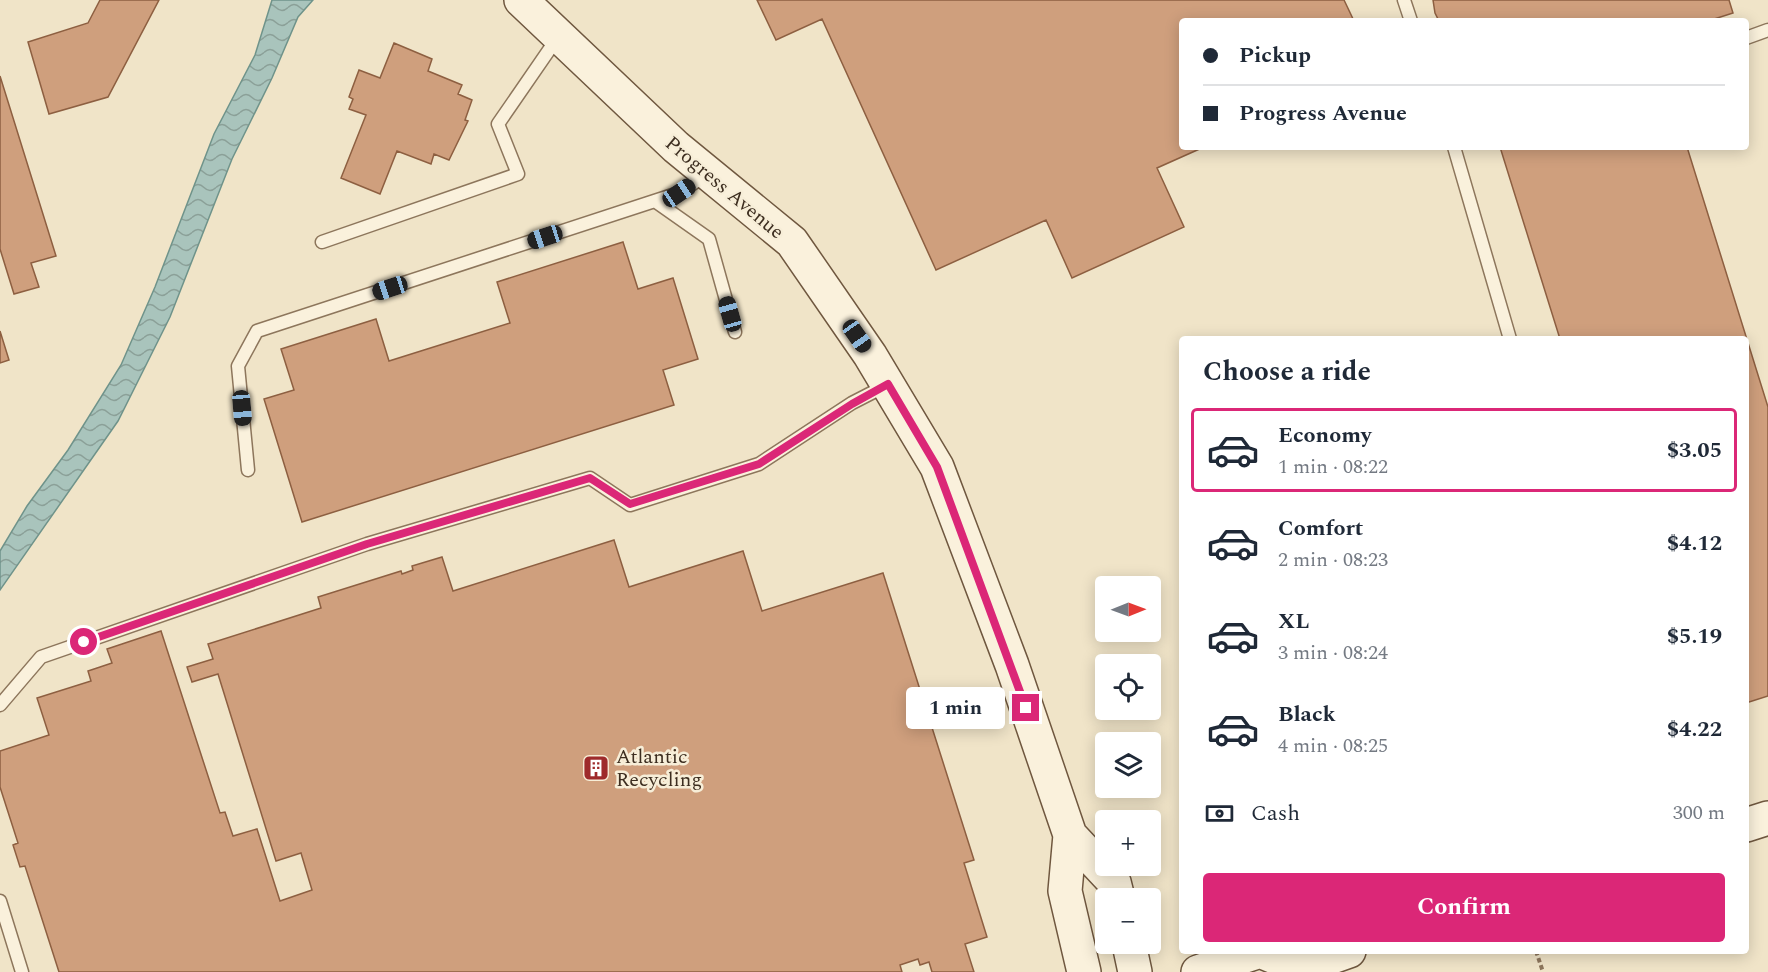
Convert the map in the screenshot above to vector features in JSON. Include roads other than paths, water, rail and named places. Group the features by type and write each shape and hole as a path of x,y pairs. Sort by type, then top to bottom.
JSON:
{"main road":[{"name":"Progress Avenue","path":"521,0 676,147 792,242 888,384 937,467 1012,665 1070,835 1065,891 1084,972"},
{"path":"1749,824 1768,818"},
{"name":"Progress Avenue","path":"1070,835 1114,882 1116,888"},
{"path":"1131,954 1135,972"},
{"path":"1198,972 1251,954"},
{"path":"1266,954 1300,970 1341,954"}],"lane":[{"path":"1404,0 1410,18"},
{"path":"1749,37 1768,30"},
{"path":"322,242 518,174 498,124 559,36"},
{"path":"1455,150 1509,336"},
{"path":"248,470 238,366 257,331 679,193 708,174"},
{"path":"655,201 709,239 735,332"},
{"path":"0,705 41,657 367,544 590,478 630,504 759,464 852,404 888,384"},
{"path":"0,901 22,972"}],"water":[{"path":"272,0 313,0 298,17 272,78 232,159 170,317 118,421 0,590 0,551 27,506 68,450 121,365 155,287 214,134 255,55"}],"place":[{"name":"Atlantic Recycling","path":"596,768"}]}
